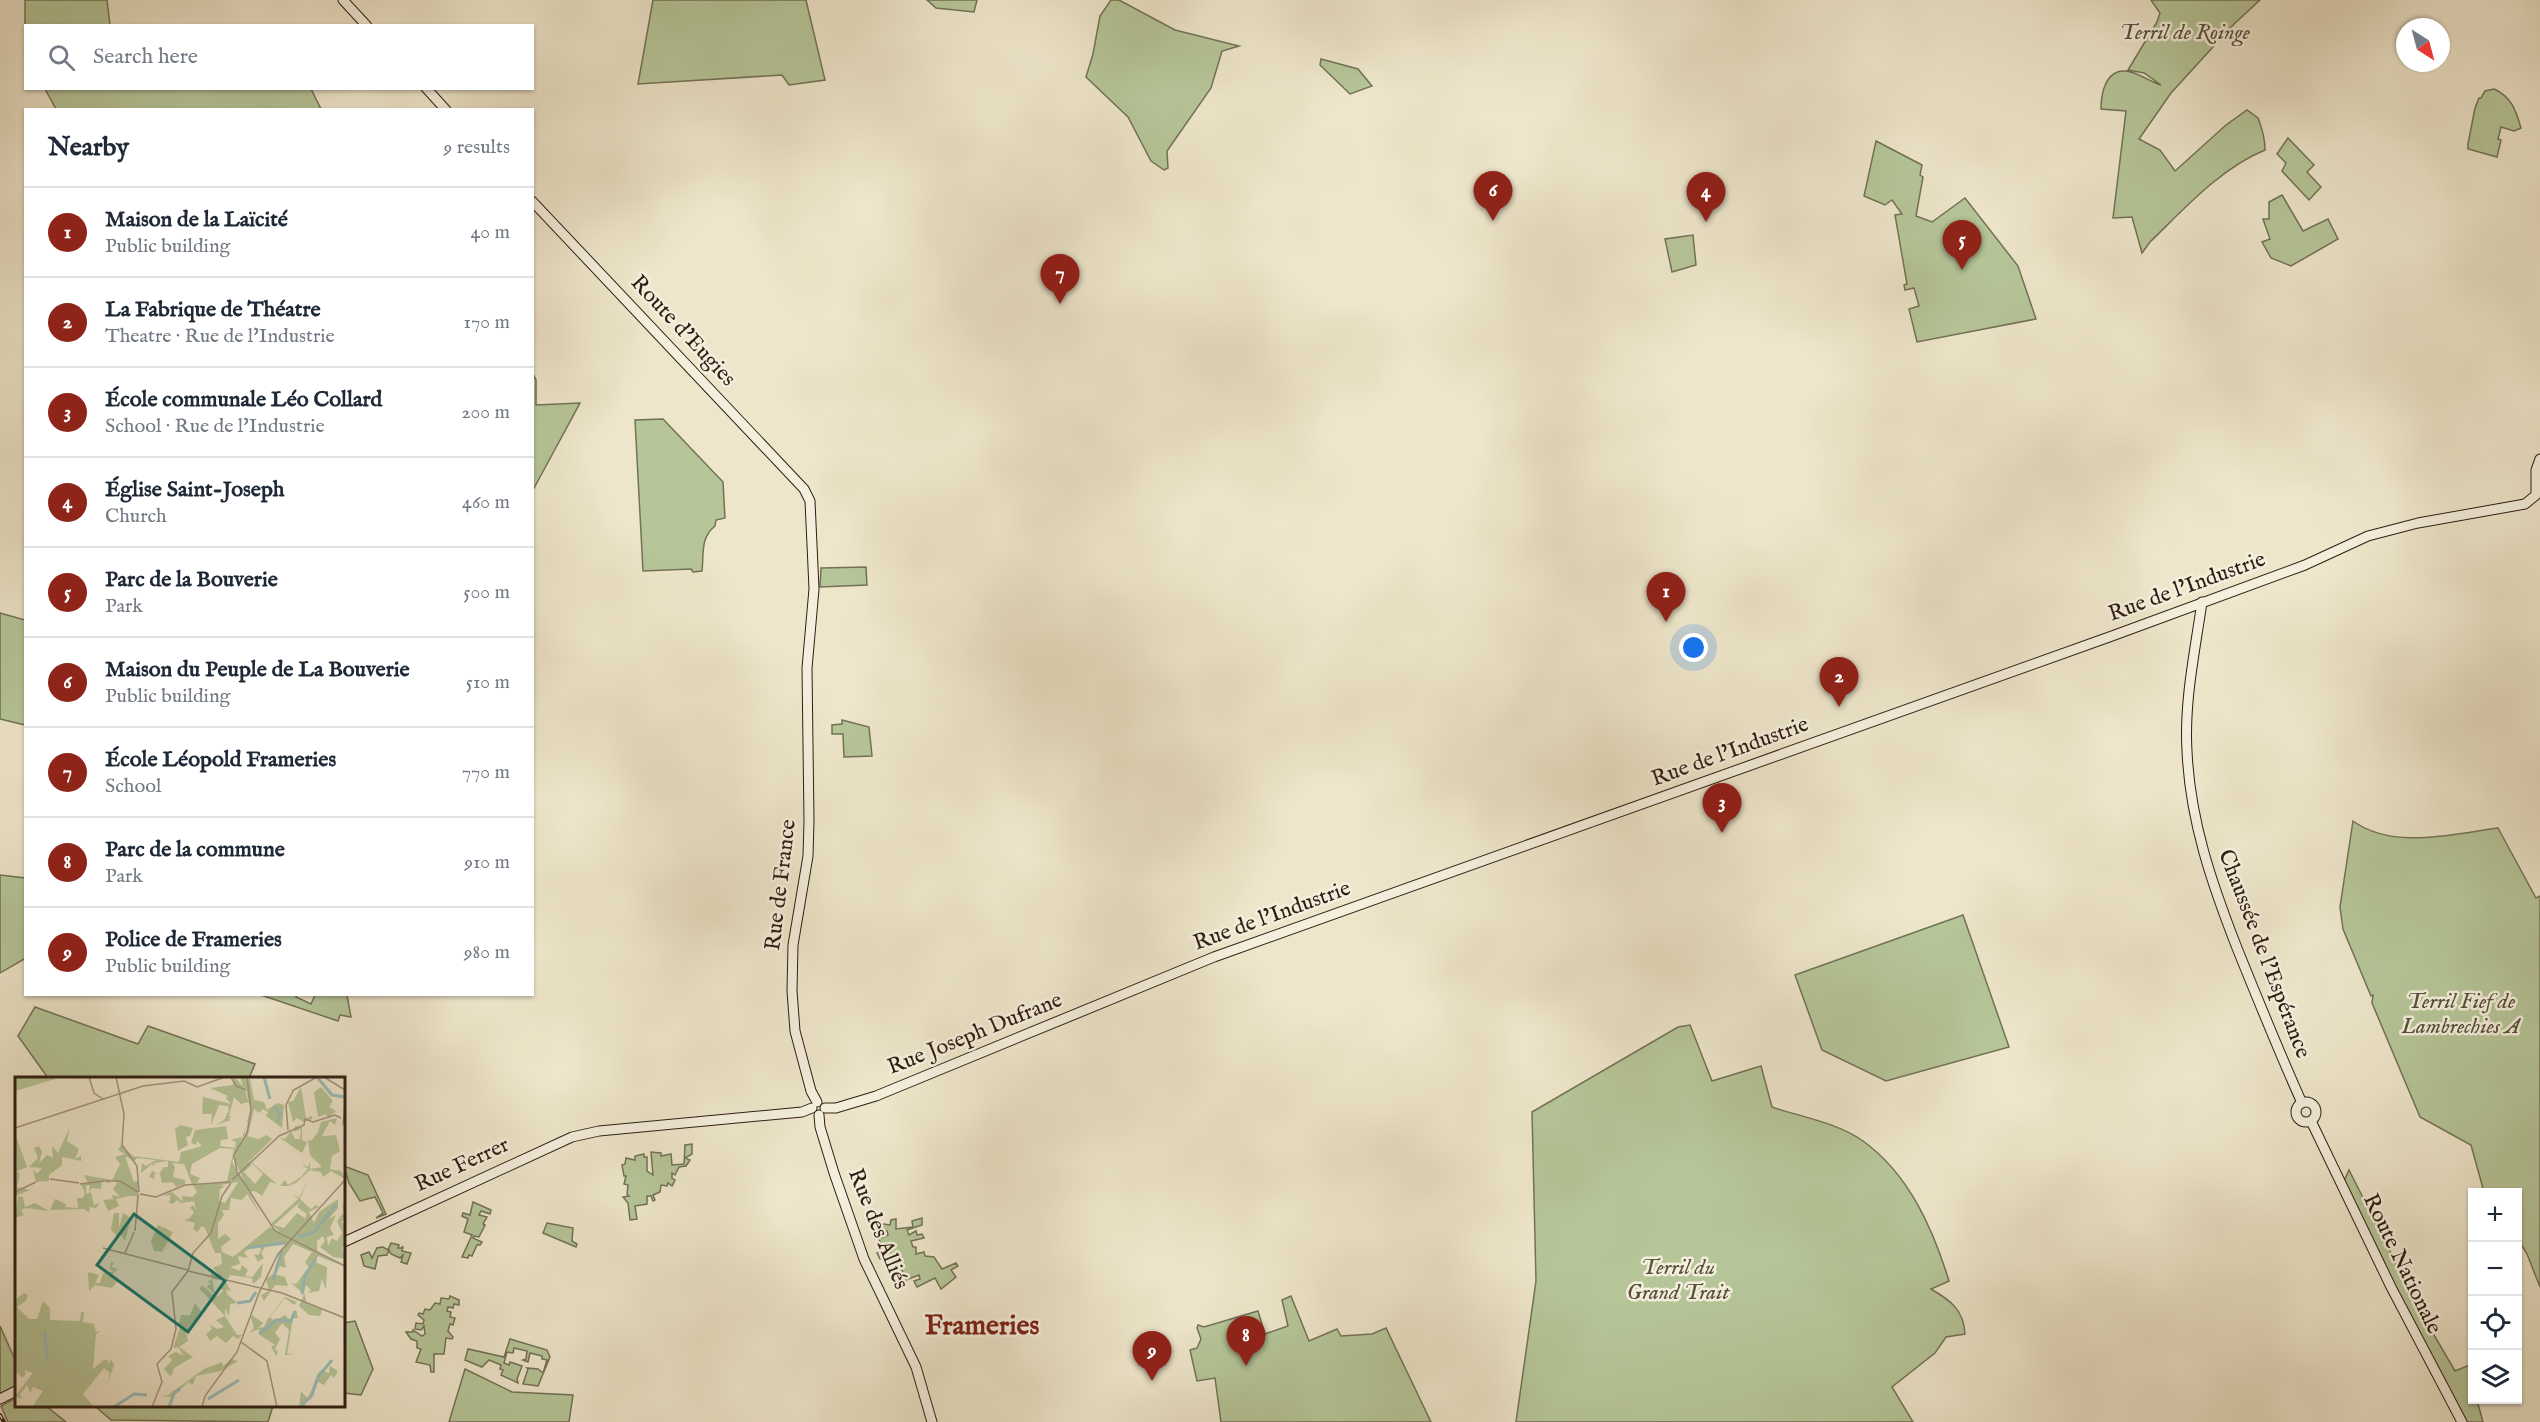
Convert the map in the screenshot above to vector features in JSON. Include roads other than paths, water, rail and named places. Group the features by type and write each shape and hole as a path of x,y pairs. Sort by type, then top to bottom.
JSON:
{"main road":[{"path":"343,0 365,24"},
{"path":"428,90 444,108"},
{"name":"Route d'Eugies","path":"534,203 804,489"},
{"name":"Rue de l'Industrie","path":"1137,988 1214,957 2305,565 2368,536 2418,522 2525,504 2536,495 2536,470 2540,459"},
{"name":"Rue de France","path":"804,489 810,501 814,590 807,668 808,856 793,945 792,991 795,1031 811,1091 818,1108"},
{"name":"Chaussée de l'Espérance","path":"2202,602 2187,713 2192,800 2199,841 2215,892 2302,1103"},
{"name":"Rue Joseph Dufrane","path":"599,1131 836,1108 876,1096 1137,988"},
{"path":"2302,1103 2312,1104 2316,1110 2311,1121 2302,1122 2296,1116 2296,1110 2302,1103"},
{"name":"Rue des Alliés","path":"818,1108 820,1127 834,1173 864,1259 916,1367 932,1422"},
{"name":"Route Nationale","path":"2311,1121 2396,1297 2462,1422"},
{"name":"Rue Ferrer","path":"345,1242 563,1140 599,1131"}],"railway":[{"path":"0,1415 4,1422"}],"place":[{"name":"Maison du Peuple de La Bouverie","path":"1493,221"},
{"name":"Église Saint-Joseph","path":"1706,222"},
{"name":"Parc de la Bouverie","path":"1962,270"},
{"name":"École Léopold Frameries","path":"1060,304"},
{"name":"Maison de la Laïcité","path":"1666,622"},
{"name":"La Fabrique de Théatre","path":"1839,707"},
{"name":"École communale Léo Collard","path":"1722,833"},
{"name":"Parc de la commune","path":"1246,1366"},
{"name":"Police de Frameries","path":"1152,1381"}],"district":[{"name":"Frameries","path":"982,1326"}],"park label":[{"name":"Terril de Roinge","path":"2185,33"},
{"name":"Terril Fief de Lambrechies A","path":"2461,1014"},
{"name":"Terril du Grand Trait","path":"1678,1280"}]}
